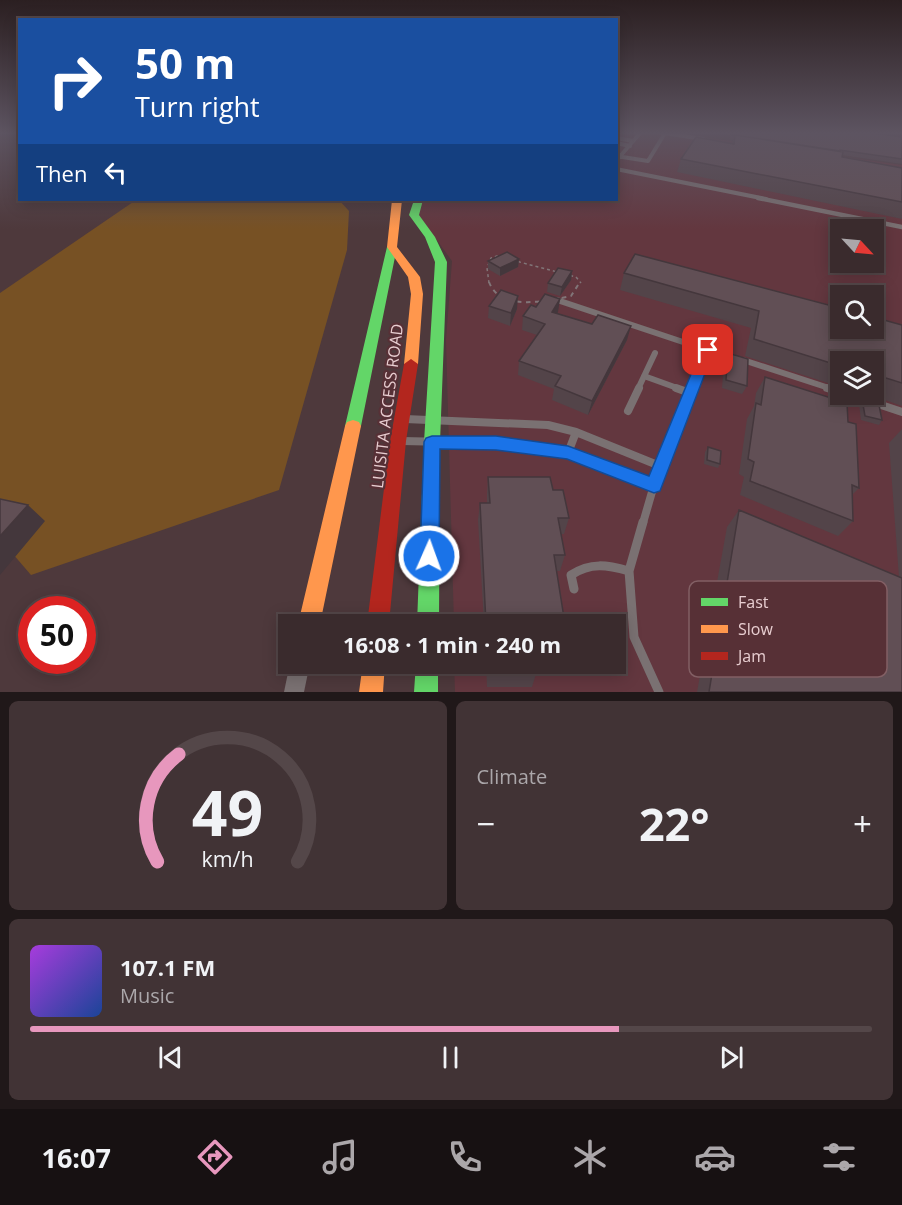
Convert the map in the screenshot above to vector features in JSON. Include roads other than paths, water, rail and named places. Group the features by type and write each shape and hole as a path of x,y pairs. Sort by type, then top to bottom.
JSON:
{"main road":[{"path":"311,614 392,247 397,201"},
{"path":"418,201 414,215 430,237 441,262 432,442 428,614"},
{"name":"LUISITA ACCESS ROAD","path":"379,614 398,441 413,349 417,283 392,247"},
{"path":"371,692 373,674"},
{"path":"426,692 427,674"}],"street":[{"path":"294,692 298,674"}],"lane":[{"path":"618,169 902,227"},
{"path":"557,300 830,389"},
{"path":"659,692 634,637 629,571 660,466 708,350"},
{"path":"628,411 655,353"},
{"path":"644,376 690,393"},
{"path":"881,405 902,412"},
{"path":"401,419 434,418 549,425 576,432 660,466"},
{"path":"568,453 576,432"},
{"path":"398,441 496,443 568,453 654,485"},
{"path":"574,588 571,575 587,565 599,564 629,571"}]}
